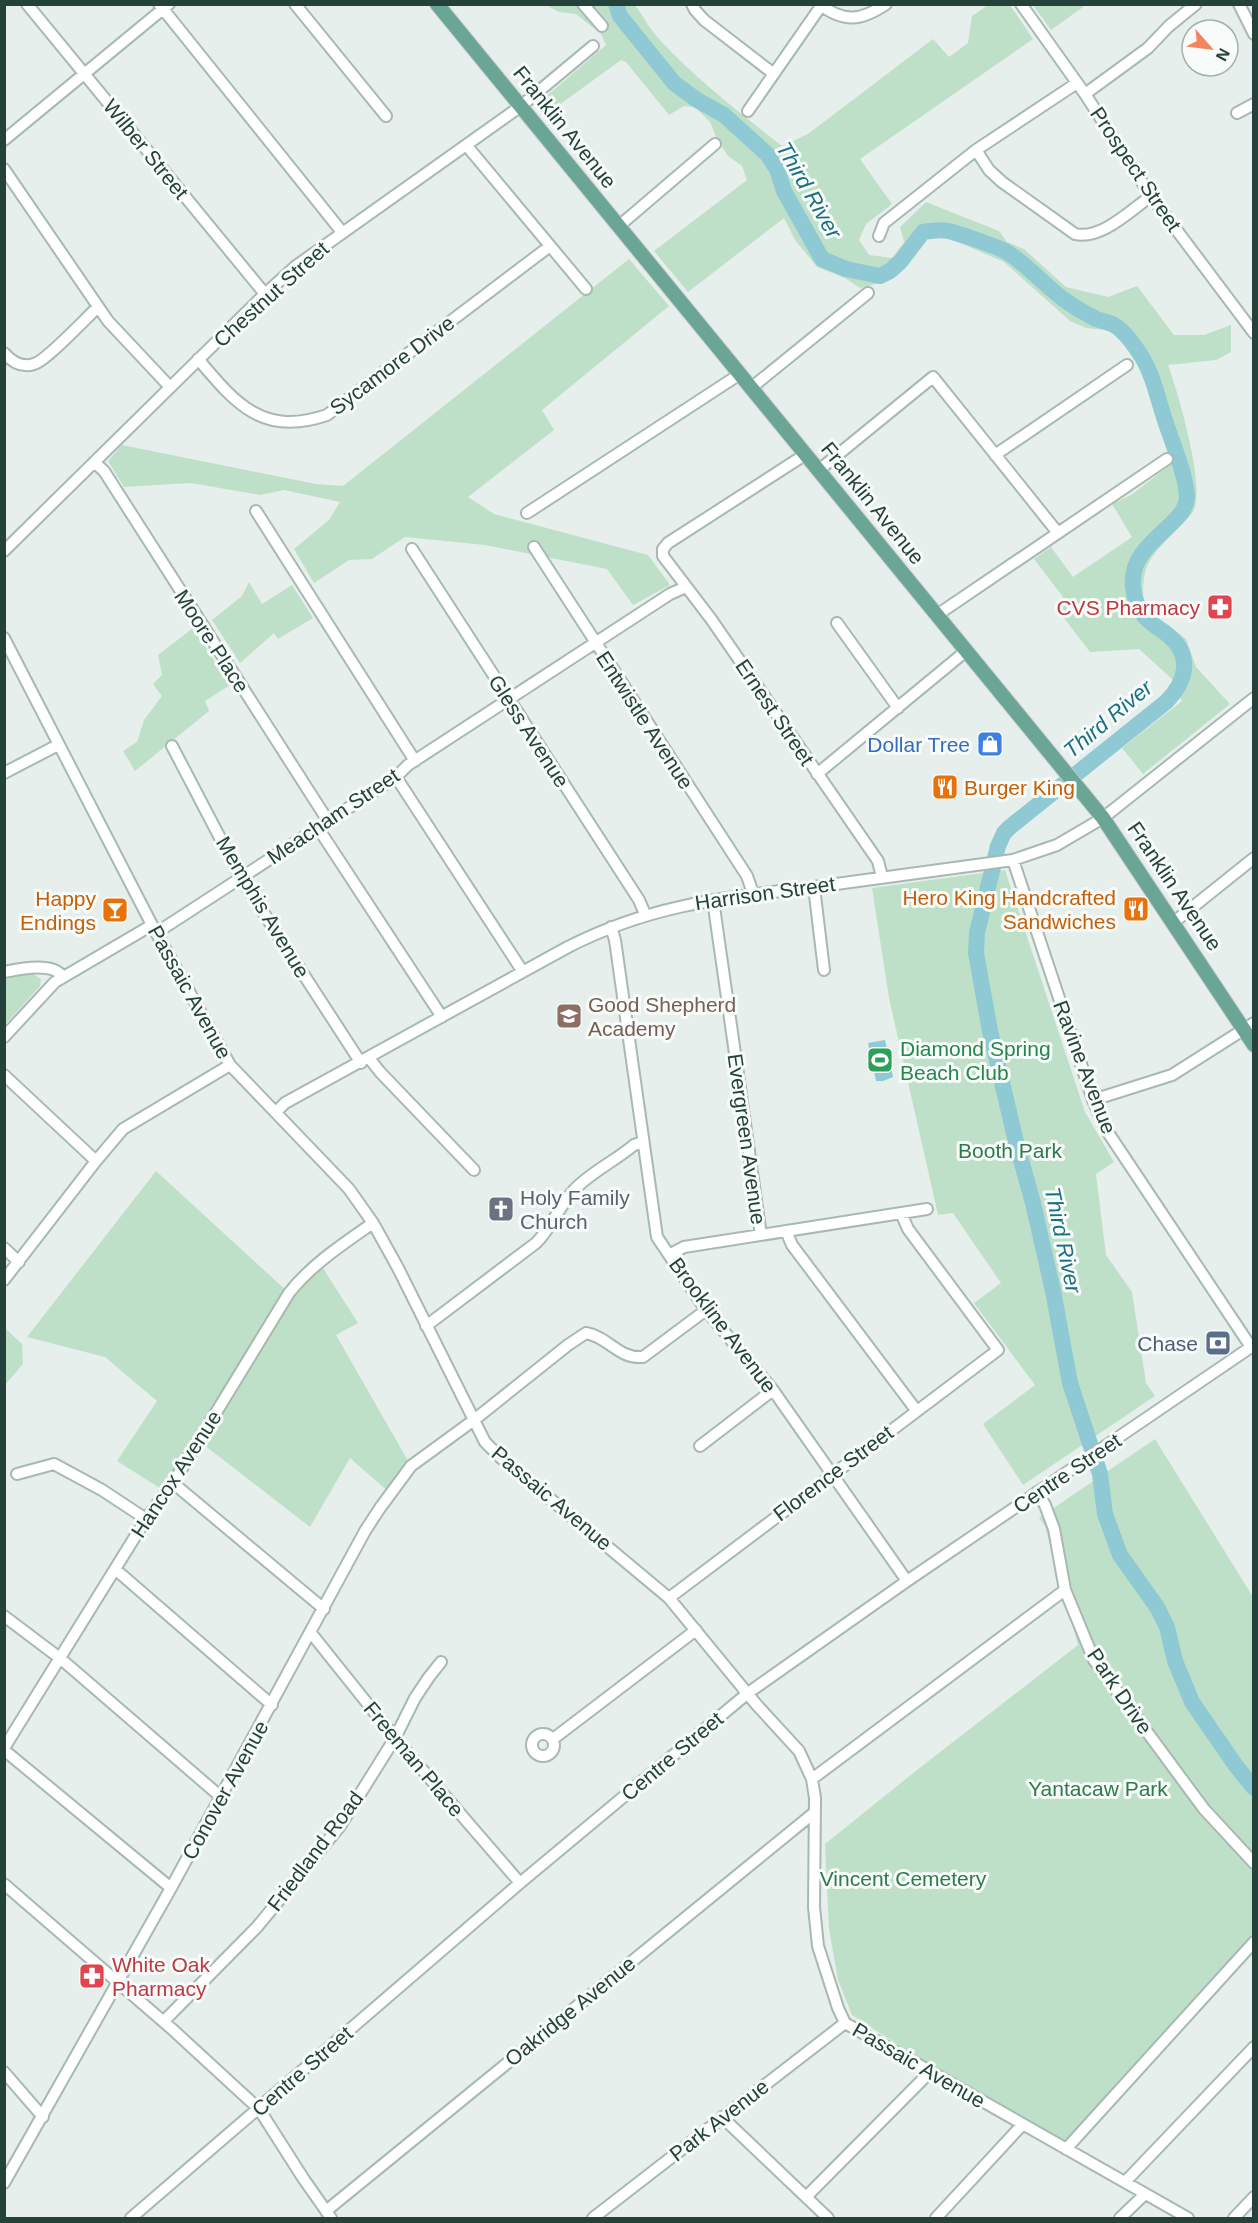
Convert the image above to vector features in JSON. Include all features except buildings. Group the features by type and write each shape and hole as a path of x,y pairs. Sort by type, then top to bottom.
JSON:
{"main road":[{"name":"Franklin Avenue","path":"437,4 1103,818 1249,1026 1254,1045"}],"street":[{"name":"Wilber Street","path":"27,4 265,294"},
{"path":"295,4 386,116"},
{"path":"584,4 602,26"},
{"path":"692,4 694,10 704,20 774,74"},
{"path":"748,111 820,5 838,16 862,18 886,4"},
{"name":"Prospect Street","path":"1021,4 1077,82 1151,196 1254,333"},
{"path":"1085,94 1148,48 1169,26 1196,4"},
{"path":"1239,4 1254,34"},
{"path":"4,140 85,76 164,6 342,232"},
{"name":"Chestnut Street","path":"4,551 198,359 296,266 521,106 593,46"},
{"path":"879,236 884,223 976,150 1077,82"},
{"path":"1237,113 1254,104"},
{"path":"619,226 715,144"},
{"path":"467,146 586,290"},
{"path":"976,150 989,170 1002,182 1075,234 1088,235 1101,231 1151,196"},
{"path":"4,169 98,307 114,328 170,387"},
{"name":"Sycamore Drive","path":"198,359 231,397 254,413 290,422 318,418 327,415 550,246"},
{"path":"751,388 868,293"},
{"path":"4,353 18,364 26,366 40,361 98,307"},
{"path":"995,455 1126,366"},
{"path":"527,513 740,374"},
{"path":"819,470 933,377 1058,533"},
{"name":"Ernest Street","path":"806,454 668,543 663,549 663,556 711,619 878,861 882,878"},
{"path":"937,615 1167,459"},
{"name":"Moore Place","path":"94,462 104,471 442,1017"},
{"path":"256,511 415,760"},
{"name":"Entwistle Avenue","path":"534,547 747,876 753,893"},
{"name":"Gless Avenue","path":"412,549 639,900 645,914"},
{"name":"Meacham Street","path":"4,1037 48,987 62,976 154,929 241,878 396,777 415,760 670,594 686,587"},
{"path":"837,623 898,708"},
{"name":"Passaic Avenue","path":"4,639 9,656 154,929 230,1065 349,1189 373,1223 485,1442 669,1598 799,1751 812,1779 815,1812 814,1907 818,1946 845,2023 1188,2218"},
{"path":"817,774 966,651"},
{"name":"Harrison Street","path":"276,1112 285,1103 581,940 645,914 753,893 814,887 1010,860 1058,845 1103,818 1254,698"},
{"path":"4,772 58,745"},
{"name":"Memphis Avenue","path":"172,746 241,878 365,1060 380,1072 474,1170"},
{"path":"396,777 523,972"},
{"path":"1174,922 1254,858"},
{"name":"Ravine Avenue","path":"1010,860 1107,1131 1252,1346"},
{"path":"814,887 824,970"},
{"name":"Evergreen Avenue","path":"713,900 761,1235"},
{"name":"Brookline Avenue","path":"611,927 615,940 655,1231 706,1310 773,1390 907,1581"},
{"path":"4,972 53,969 62,976"},
{"path":"1094,1100 1172,1075 1249,1026"},
{"path":"4,1280 123,1129 230,1065"},
{"path":"4,1075 96,1161"},
{"path":"426,1326 536,1243 548,1231 569,1196 579,1185 634,1145 643,1142"},
{"path":"669,1255 684,1247 927,1209"},
{"name":"Florence Street","path":"669,1598 998,1350 908,1229 901,1213"},
{"name":"Hancox Avenue","path":"4,1749 146,1518 173,1483 289,1293 301,1278 319,1262 373,1223"},
{"name":"Evergreen Avenue","path":"786,1231 792,1245 916,1410"},
{"path":"4,1248 19,1262"},
{"name":"Conover Avenue","path":"4,2183 171,1888 365,1531 411,1466 586,1333 594,1335 630,1358 643,1357 706,1310"},
{"name":"Centre Street","path":"131,2218 520,1882 748,1693 907,1581 1252,1346"},
{"path":"700,1446 773,1390"},
{"path":"17,1474 54,1464 102,1490 146,1518"},
{"path":"173,1483 324,1609"},
{"name":"Park Drive","path":"1038,1492 1046,1505 1054,1529 1065,1590 1094,1660 1204,1809 1254,1863"},
{"path":"115,1569 272,1705"},
{"path":"812,1779 1065,1590"},
{"path":"4,1616 61,1659 221,1797"},
{"path":"553,1738 696,1630"},
{"name":"Freeman Place","path":"311,1633 395,1738 520,1882"},
{"name":"Friedland Road","path":"164,2021 257,1927 340,1827 395,1738 415,1698 441,1662"},
{"path":"4,1749 171,1888"},
{"name":"Oakridge Avenue","path":"329,2215 815,1812"},
{"path":"4,1884 164,2021 259,2109 329,2215"},
{"path":"1066,2150 1254,1942"},
{"name":"Park Avenue","path":"593,2218 607,2215 722,2117 845,2023"},
{"path":"1125,2182 1254,2047"},
{"path":"806,2197 932,2071"},
{"path":"4,2072 43,2117"},
{"path":"722,2117 828,2218"},
{"path":"936,2218 1022,2125"},
{"path":"1120,2218 1145,2194"},
{"path":"1234,2218 1254,2197"}],"green space":[{"path":"546,5 635,5 673,54 782,146 808,134 933,39 949,57 968,43 972,16 988,5 1010,5 1033,39 860,159 892,204 866,224 859,240 869,255 892,258 904,242 900,227 926,202 999,231 1007,242 1024,249 1066,287 1108,297 1137,286 1174,335 1204,335 1231,325 1231,352 1216,360 1168,365 1189,438 1196,481 1196,498 1194,510 1149,562 1143,592 1144,607 1186,639 1196,667 1230,704 1143,774 1122,748 1182,701 1172,679 1139,649 1090,652 1057,609 1063,597 1034,559 1051,547 1073,577 1132,537 1112,504 1131,495 1177,458 1151,374 1127,336 1106,330 1086,328 1070,321 1004,262 944,236 926,239 913,251 904,268 887,281 860,288 845,278 817,267 795,240 784,218 688,292 654,251 747,180 742,166 728,156 710,122 695,107 684,106 669,115 626,62 621,60 544,116 536,105 606,45 601,34 576,14 559,12"},
{"path":"1033,5 1086,5 1051,30"},
{"path":"629,259 669,306 542,410 554,430 468,497 494,514 648,555 670,585 633,605 607,569 485,545 405,537 372,559 349,560 314,583 294,549 329,520 340,502 284,490 260,495 191,483 124,487 108,461 122,445 316,484 343,486"},
{"path":"249,582 262,604 292,585 313,618 278,639 274,633 240,663 212,620 242,596"},
{"path":"193,628 230,685 205,701 209,711 135,771 123,751 137,742 144,720 162,696 153,684 162,675 158,655"},
{"name":"Booth Park","path":"1005,870 1085,1112 1114,1162 1096,1174 1106,1255 1132,1292 1146,1383 1155,1396 1023,1485 983,1424 1035,1385 974,1303 1001,1283 953,1213 938,1215 889,998 872,888"},
{"path":"33,974 41,979 40,986 5,1025 5,978"},
{"path":"156,1171 289,1293 319,1262 358,1323 336,1335 411,1466 391,1494 350,1458 310,1527 199,1441 166,1492 117,1461 157,1401 105,1357 27,1337"},
{"path":"5,1328 22,1344 23,1364 5,1385"},
{"name":"Yantacaw Park","path":"1155,1439 1253,1597 1253,1942 1066,2149 1022,2125 852,2015 838,1980 829,1929 825,1844 1078,1645 1045,1526 1039,1518"}],"water":[{"name":"Diamond Spring Beach Club","path":"885,1040 893,1077 876,1081 868,1043"}],"waterway":[{"name":"Third River","path":"616,4 620,16 674,83 697,100 724,115 767,154 777,169 784,191 822,259 846,269 880,276 901,261 923,232 948,231 993,246 1014,257 1072,305 1121,330 1143,359 1153,382 1181,467 1187,497 1178,517 1139,558 1134,571 1133,587 1134,595 1144,616 1177,644 1184,660 1182,678 1166,702 1004,833 998,846 977,933 976,953 990,1031 1053,1291 1070,1383 1100,1474 1105,1514 1120,1555 1157,1607 1167,1627 1175,1661 1192,1702 1254,1788"}],"place":[{"name":"CVS Pharmacy","path":"1220,607"},
{"name":"Dollar Tree","path":"990,744"},
{"name":"Burger King","path":"945,787"},
{"name":"Hero King Handcrafted Sandwiches","path":"1136,909"},
{"name":"Happy Endings","path":"115,910"},
{"name":"Good Shepherd Academy","path":"569,1016"},
{"name":"Diamond Spring Beach Club","path":"880,1060"},
{"name":"Holy Family Church","path":"501,1209"},
{"name":"Chase","path":"1218,1343"},
{"name":"White Oak Pharmacy","path":"92,1976"}],"park label":[{"name":"Vincent Cemetery","path":"903,1878"}]}
